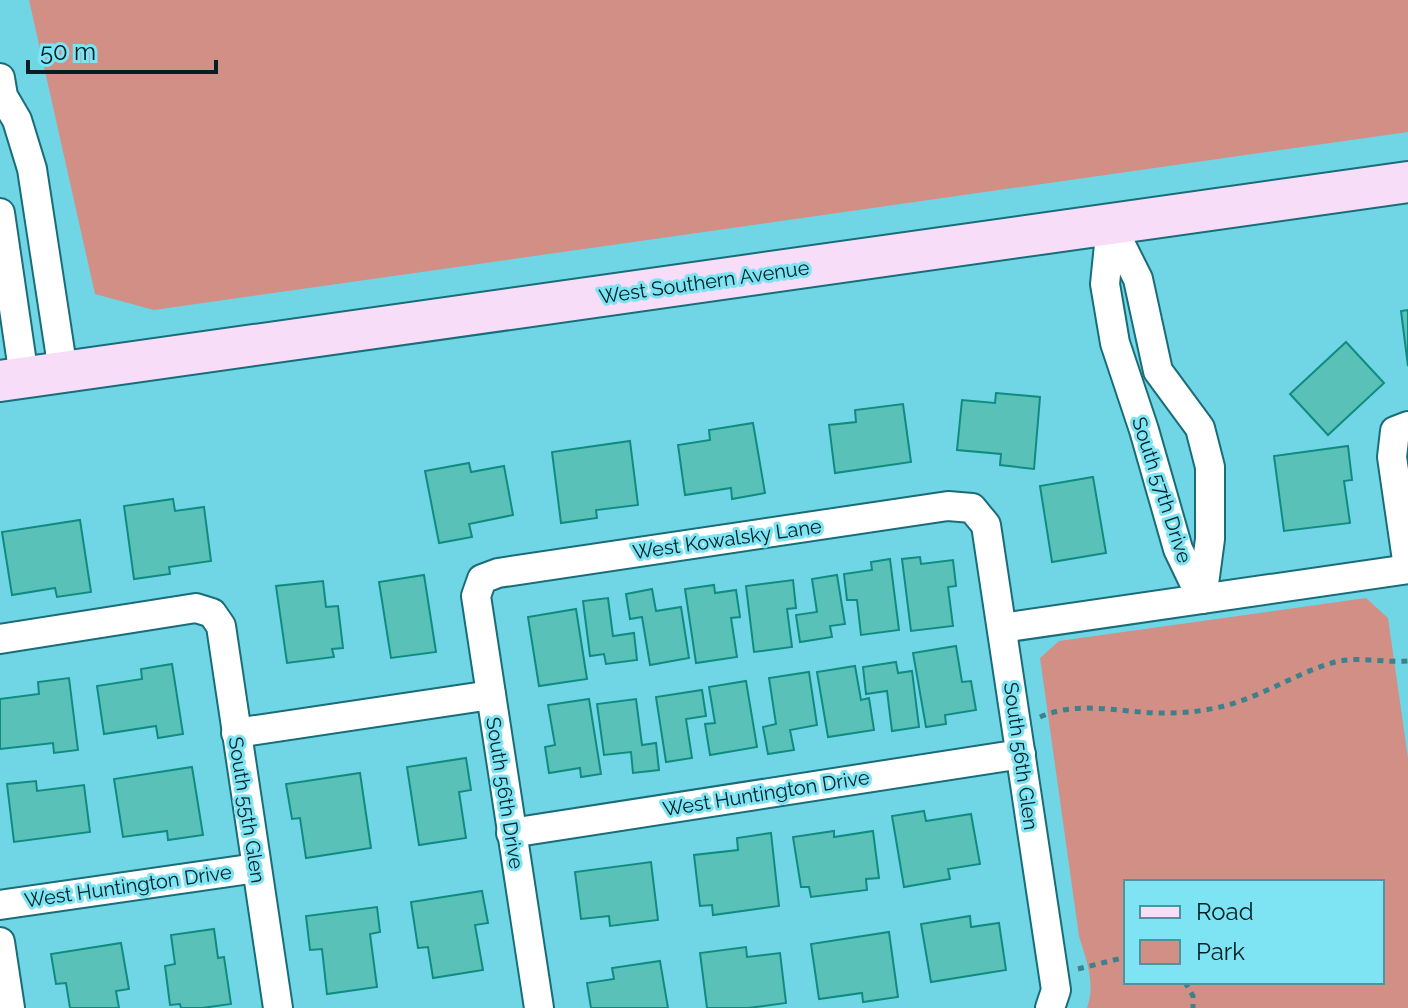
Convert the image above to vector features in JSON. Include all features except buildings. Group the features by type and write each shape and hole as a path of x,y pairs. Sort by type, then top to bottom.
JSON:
{"main road":[{"name":"West Southern Avenue","path":"12,379 1408,182"}],"street":[{"path":"1,92 26,144 63,371"},
{"path":"12,379 1,218 39,216"},
{"name":"South 57th Drive","path":"1111,225 1138,279 1158,371 1200,428 1210,467 1210,539 1202,599"},
{"name":"South 57th Drive","path":"1111,225 1105,284 1115,343 1178,549 1202,599"},
{"path":"1127,386 1158,371"},
{"path":"1002,628 1408,568 1392,457 1401,429"},
{"name":"West Kowalsky Lane","path":"482,579 498,573 932,508 972,508"},
{"name":"South 56th Glen","path":"972,508 986,525 1056,990 1050,1008"},
{"name":"South 56th Drive","path":"482,579 476,596 539,1008"},
{"name":"South 55th Glen","path":"0,639 196,608 212,613 221,626 278,1008"},
{"path":"236,733 491,695"},
{"name":"West Huntington Drive","path":"511,833 1019,741"},
{"name":"West Huntington Drive","path":"0,905 256,868"},
{"path":"0,942 10,1008"}],"path":[{"path":"1019,741 1052,712 1070,708 1145,714 1192,712 1248,699 1334,663 1352,659 1408,661"},
{"path":"1053,974 1124,957"},
{"path":"1186,984 1193,996 1193,1008"}],"green space":[{"path":"29,0 1408,0 1408,132 154,310 95,294"},
{"path":"1366,598 1388,618 1408,758 1408,1008 1087,1008 1090,981 1079,936 1040,658 1059,641"}]}
